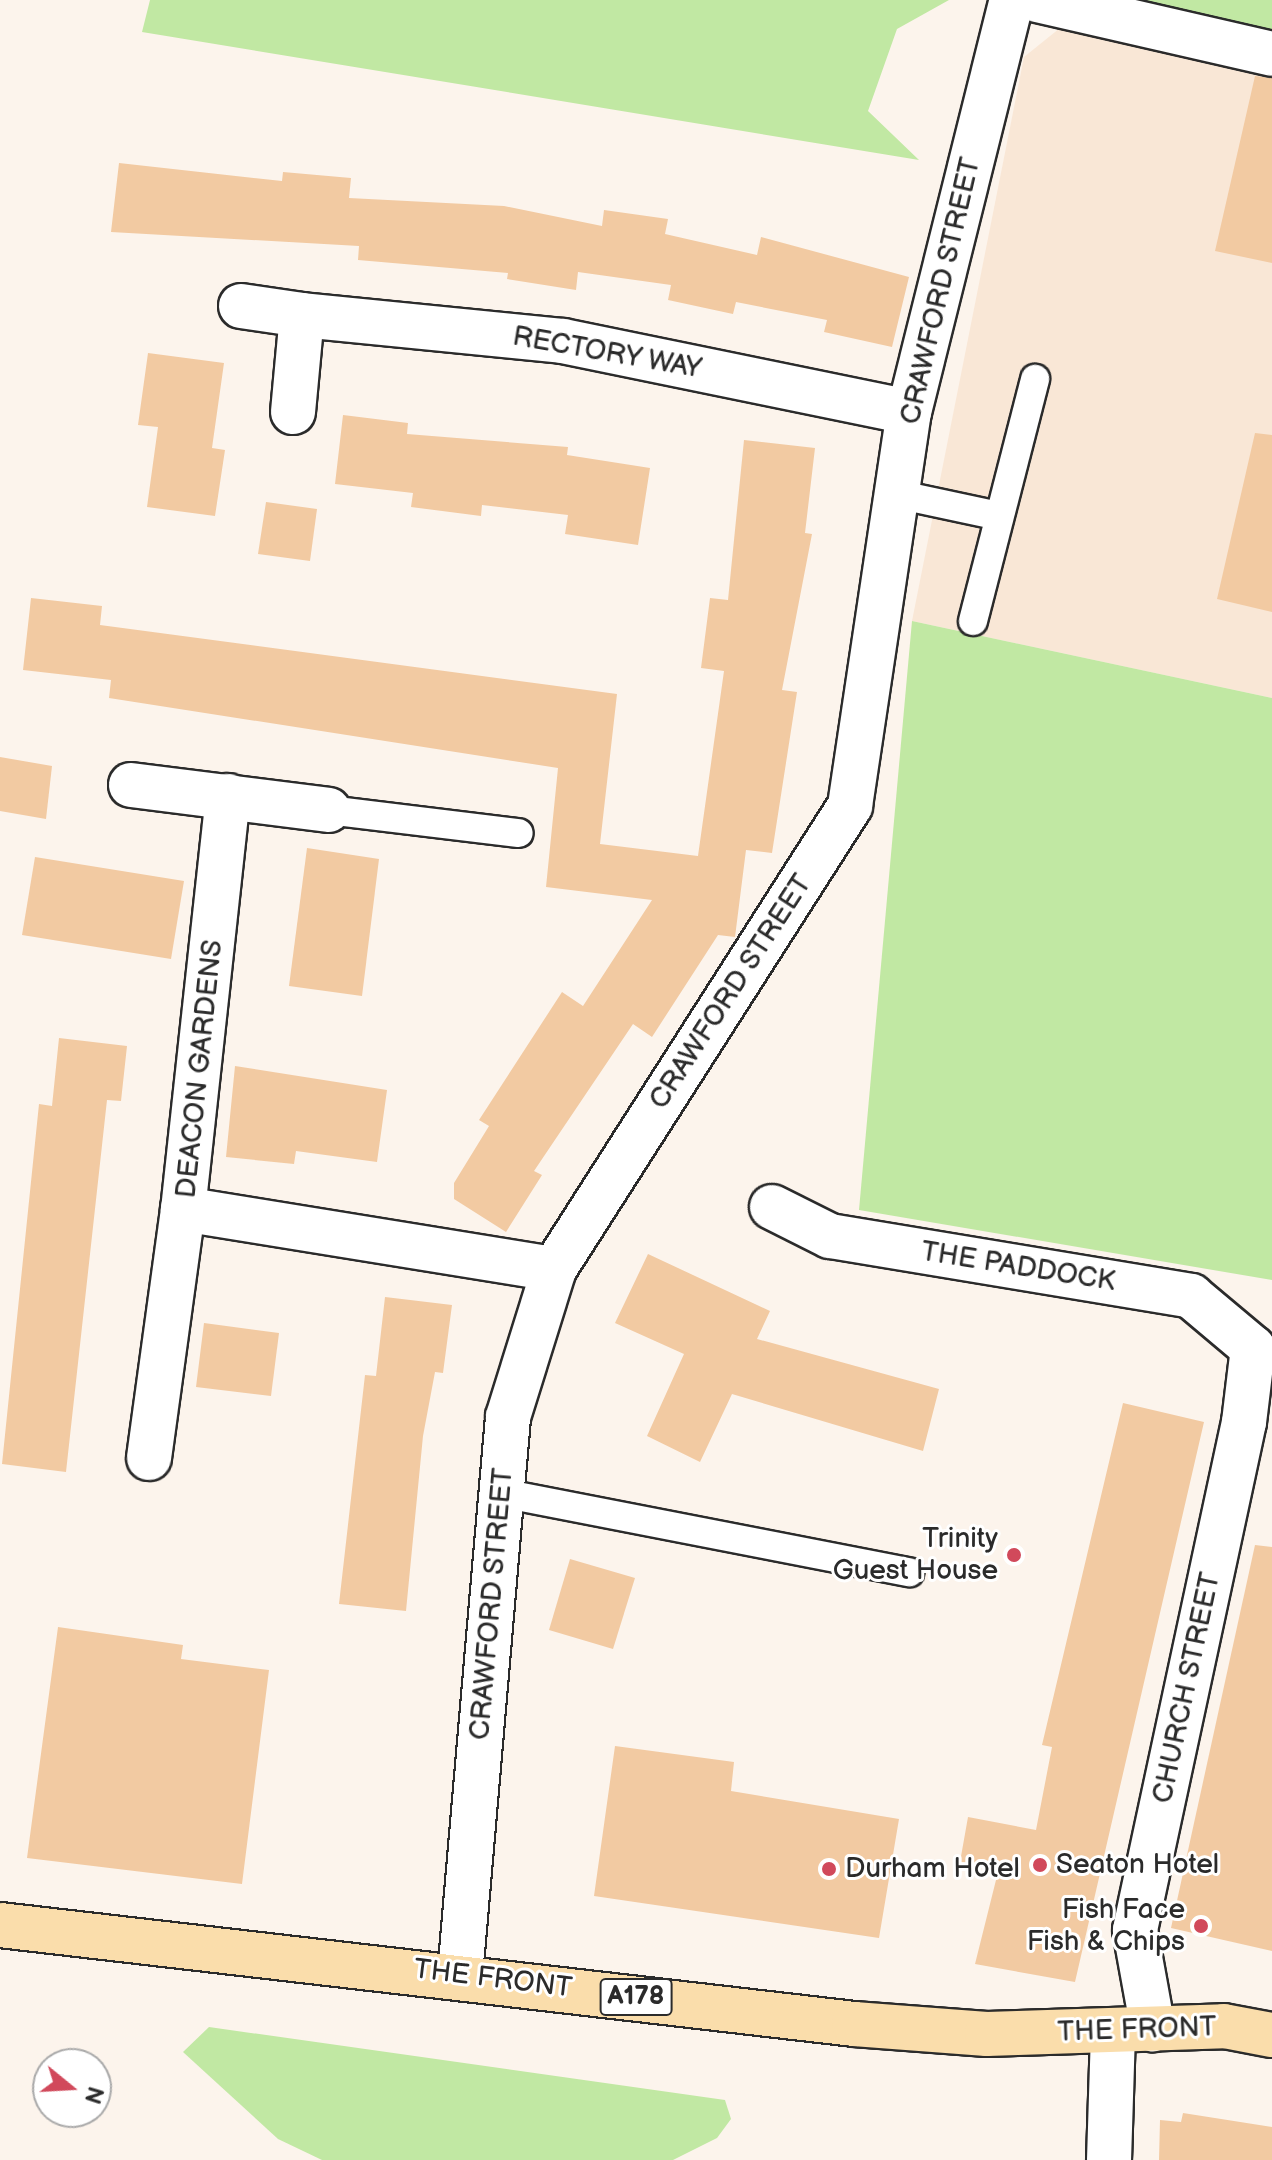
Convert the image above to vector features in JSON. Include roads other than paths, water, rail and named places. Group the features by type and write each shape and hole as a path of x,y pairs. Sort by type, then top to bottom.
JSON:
{"main road":[{"name":"THE FRONT","path":"0,1925 460,1975 854,2024 987,2034 1224,2026 1272,2035"}],"street":[{"name":"CRAWFORD STREET","path":"460,1975 508,1417 554,1269 850,806 867,662 901,495 909,412 1012,0"},
{"path":"1037,0 1272,54"},
{"name":"RECTORY WAY","path":"241,306 563,341 909,412"},
{"path":"293,412 302,315"},
{"path":"131,785 328,810"},
{"name":"DEACON GARDENS","path":"228,796 183,1209 554,1269"},
{"name":"THE PADDOCK","path":"772,1207 830,1236 1191,1296 1253,1348"},
{"path":"149,1458 183,1209"},
{"name":"CHURCH STREET","path":"1109,2160 1133,2030 1135,1930 1258,1428 1253,1348"}],"lane":[{"path":"973,621 1035,379"},
{"path":"901,495 999,516"},
{"path":"328,810 519,833"},
{"path":"501,1493 909,1572"}],"place":[{"name":"Trinity Guest House","path":"1014,1555"},
{"name":"Seaton Hotel","path":"1040,1865"},
{"name":"Durham Hotel","path":"829,1869"},
{"name":"Fish Face Fish & Chips","path":"1201,1926"}]}
